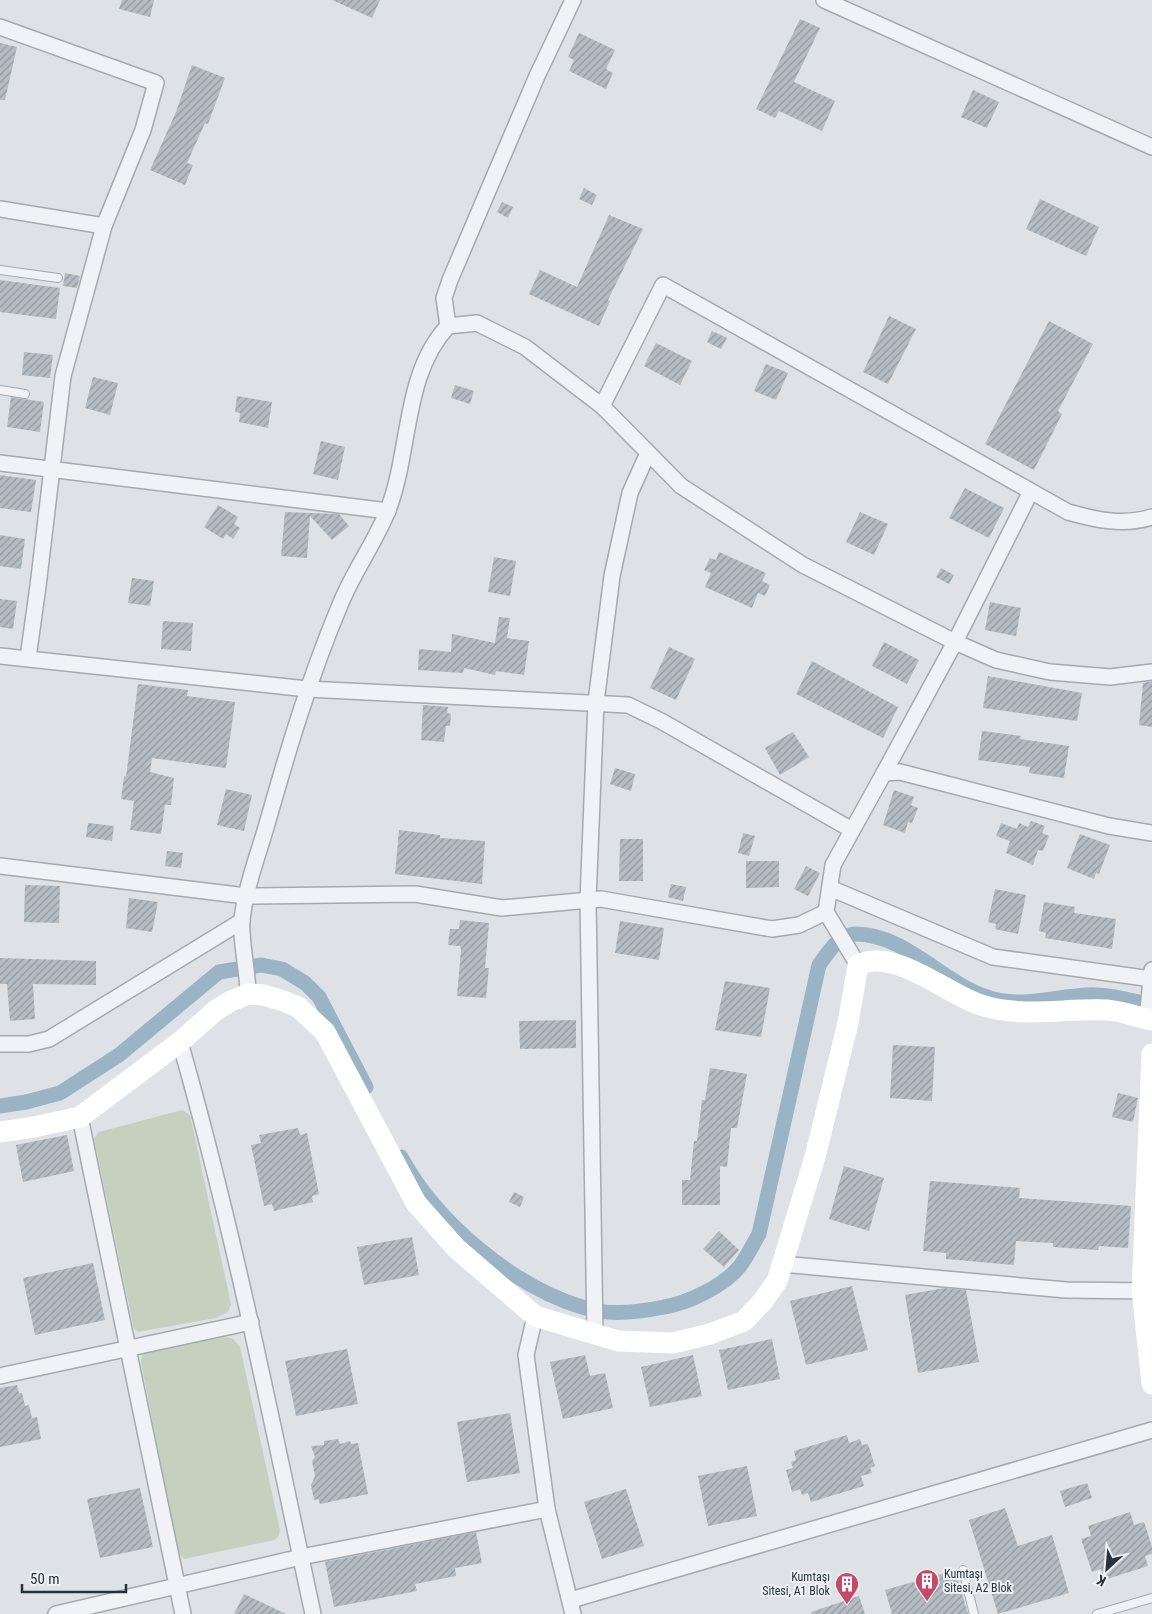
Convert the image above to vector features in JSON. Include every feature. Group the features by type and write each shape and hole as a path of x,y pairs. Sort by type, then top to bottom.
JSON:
{"street":[{"path":"448,326 444,298 450,280 537,76 573,0"},
{"path":"824,0 1152,147"},
{"path":"0,27 156,83 143,130 104,226 63,376 28,658"},
{"path":"0,209 104,226"},
{"path":"602,406 663,285 1030,493 1068,512 1101,521 1138,521 1152,517"},
{"path":"248,988 242,921 246,896 308,689 341,603 388,511 402,465 409,423 423,366 439,336 448,326 477,323 526,347 602,406 681,486 804,565 955,642 996,660 1050,672 1110,677 1152,672"},
{"path":"595,1335 588,900 596,702 616,557 630,493 648,453"},
{"path":"0,463 388,511"},
{"path":"248,988 298,1007 325,1032 416,1203 456,1248 535,1316 618,1341 673,1343 710,1334 744,1321 763,1301 777,1281 815,1157 848,1023 858,965 826,912 833,865 955,642 1030,493"},
{"path":"0,656 308,689 628,705 661,721 852,830"},
{"path":"884,773 900,772 1109,826 1152,833"},
{"path":"0,866 246,896 415,894 502,908 601,899 772,929 799,925 826,912"},
{"path":"830,888 993,957 1152,976 1149,1013 1108,1010 998,1011 975,1004 929,977 884,962 867,960 858,965"},
{"path":"0,1044 29,1044 49,1039 242,921"},
{"path":"0,1132 80,1117 180,1042 216,1010 248,988"},
{"path":"180,1042 201,1118 251,1322 313,1614"},
{"path":"1152,1054 1147,1290 1152,1384"},
{"path":"80,1117 183,1614"},
{"path":"782,1264 1066,1290 1147,1290"},
{"path":"535,1316 526,1355 547,1509 572,1607 1152,1430"},
{"path":"0,1376 251,1322"},
{"path":"56,1614 301,1557 547,1509"}],"lane":[{"path":"0,270 58,278"},
{"path":"0,390 25,394"},
{"path":"963,1570 974,1614"},
{"path":"1097,1614 1152,1598"}],"green space":[{"path":"182,1110 190,1115 231,1304 228,1312 216,1318 138,1332 134,1329 94,1139 99,1132"},
{"path":"227,1337 233,1339 240,1347 280,1530 278,1537 274,1540 184,1559 178,1552 141,1362 142,1352"}],"building":[{"path":"122,0 154,0 150,17 119,9"},
{"path":"332,0 380,0 372,18"},
{"path":"800,19 820,28 794,82 835,101 822,131 779,111 775,118 756,109"},
{"path":"579,33 615,50 606,69 613,73 606,89 569,71 574,60 568,57"},
{"path":"0,43 17,47 5,100 0,100"},
{"path":"192,65 225,78 208,124 205,123 187,163 193,165 185,185 150,170 176,112"},
{"path":"973,90 999,102 987,128 961,117"},
{"path":"584,188 597,195 592,205 579,199"},
{"path":"1040,199 1099,227 1086,256 1026,229"},
{"path":"502,202 513,207 508,218 497,212"},
{"path":"609,215 643,229 608,300 610,301 599,326 529,294 540,270 577,287"},
{"path":"65,273 80,276 77,288 63,286"},
{"path":"0,280 60,288 56,319 0,312"},
{"path":"889,316 916,329 888,384 863,372"},
{"path":"1049,321 1093,344 1058,411 1062,414 1034,470 985,444"},
{"path":"712,331 727,338 721,349 707,342"},
{"path":"656,343 692,361 680,385 644,366"},
{"path":"24,352 53,355 50,378 22,375"},
{"path":"766,364 788,373 776,400 754,391"},
{"path":"93,377 118,383 110,415 85,408"},
{"path":"455,385 474,391 470,404 451,398"},
{"path":"237,396 272,402 268,428 239,422 240,413 235,412"},
{"path":"11,397 44,402 40,432 7,427"},
{"path":"321,441 345,447 338,480 313,474"},
{"path":"0,475 36,480 31,512 0,508"},
{"path":"965,488 1004,508 989,538 949,518"},
{"path":"218,505 238,517 234,524 240,528 233,539 226,534 223,539 204,527"},
{"path":"285,512 339,514 349,526 332,540 310,516 307,558 281,556"},
{"path":"860,512 888,524 874,555 846,542"},
{"path":"0,535 25,539 21,569 0,566"},
{"path":"719,552 766,573 762,581 770,585 765,596 758,593 752,608 705,587 711,573 704,570 710,558 716,560"},
{"path":"494,557 516,561 510,596 488,592"},
{"path":"941,568 954,575 949,584 936,577"},
{"path":"132,578 154,581 150,606 128,603"},
{"path":"0,599 17,601 13,629 0,627"},
{"path":"990,602 1021,608 1016,636 985,630"},
{"path":"499,617 510,618 507,638 529,641 524,675 496,671 495,675 464,668 463,673 418,670 419,649 451,652 452,634 495,643"},
{"path":"163,621 193,623 191,651 161,649"},
{"path":"884,642 919,660 907,684 872,666"},
{"path":"669,647 695,659 676,700 650,688"},
{"path":"812,661 898,707 883,738 796,694"},
{"path":"988,676 1082,693 1077,721 983,708"},
{"path":"1152,681 1152,727 1139,725 1143,683"},
{"path":"138,684 188,690 187,696 235,702 226,768 152,758 150,772 174,778 171,805 165,805 161,834 130,830 134,801 121,799 124,776 126,777"},
{"path":"423,705 448,707 447,713 451,714 450,726 446,726 444,742 421,740"},
{"path":"982,731 1021,736 1020,739 1069,746 1064,778 1029,773 1030,767 978,760"},
{"path":"793,732 809,757 780,775 765,748"},
{"path":"615,768 635,774 631,791 610,784"},
{"path":"226,789 252,795 244,831 217,825"},
{"path":"894,790 914,797 911,805 918,808 912,823 908,822 905,833 883,825"},
{"path":"1031,821 1045,826 1042,833 1049,836 1043,851 1038,850 1033,865 1006,853 1010,841 996,836 1001,823 1017,829 1019,823 1028,827"},
{"path":"88,823 114,826 112,841 86,837"},
{"path":"399,830 440,835 440,838 485,841 482,884 395,874"},
{"path":"743,833 755,836 749,856 738,853"},
{"path":"1080,834 1110,845 1099,874 1096,873 1094,879 1067,868"},
{"path":"620,839 643,839 643,881 619,881"},
{"path":"167,851 183,853 181,868 165,866"},
{"path":"746,861 779,861 779,887 746,888"},
{"path":"806,866 820,873 808,896 794,889"},
{"path":"671,884 686,887 683,901 668,897"},
{"path":"25,885 60,886 59,923 24,922"},
{"path":"995,889 1026,895 1018,934 995,929 996,924 988,922"},
{"path":"129,898 158,902 152,932 126,928"},
{"path":"1044,902 1075,907 1074,913 1116,919 1112,949 1045,938 1046,933 1039,931"},
{"path":"460,920 489,923 485,968 489,968 486,998 457,996 461,950 460,946 448,945 450,929 459,929"},
{"path":"620,921 664,928 659,960 615,953"},
{"path":"0,958 96,961 96,985 33,984 35,1019 10,1021 7,984 0,984"},
{"path":"725,981 770,988 761,1037 715,1030"},
{"path":"576,1020 576,1048 520,1049 519,1021"},
{"path":"893,1045 935,1047 932,1101 890,1098"},
{"path":"710,1068 747,1074 737,1128 731,1128 727,1167 720,1166 720,1205 682,1205 682,1180 690,1180 694,1141 697,1141 702,1100 705,1100"},
{"path":"1118,1093 1138,1098 1133,1122 1112,1117"},
{"path":"298,1128 300,1135 307,1133 319,1194 312,1196 313,1202 274,1211 272,1204 264,1206 251,1145 261,1143 259,1135"},
{"path":"67,1135 74,1171 23,1182 16,1145"},
{"path":"844,1166 884,1178 869,1231 829,1219"},
{"path":"930,1181 1020,1188 1019,1198 1131,1206 1128,1248 1099,1246 1098,1250 1053,1247 1053,1243 1016,1241 1014,1265 946,1259 946,1253 923,1251"},
{"path":"514,1192 524,1197 520,1207 509,1202"},
{"path":"719,1231 739,1250 724,1267 703,1249"},
{"path":"412,1237 419,1275 364,1285 357,1247"},
{"path":"93,1263 105,1320 35,1335 23,1278"},
{"path":"852,1286 868,1350 806,1365 790,1301"},
{"path":"945,1288 966,1290 979,1362 918,1373 905,1295"},
{"path":"772,1339 780,1379 728,1390 719,1350"},
{"path":"347,1349 358,1404 296,1416 285,1361"},
{"path":"585,1355 590,1376 605,1373 613,1408 563,1419 550,1362"},
{"path":"693,1355 702,1396 650,1407 641,1367"},
{"path":"17,1385 19,1393 22,1393 25,1406 29,1405 32,1418 37,1417 41,1439 0,1447 0,1388"},
{"path":"510,1413 520,1473 467,1482 457,1422"},
{"path":"847,1435 849,1443 860,1439 862,1445 868,1444 875,1466 870,1468 872,1473 861,1476 864,1486 811,1502 808,1493 802,1495 800,1489 792,1492 786,1470 793,1468 791,1462 796,1460 794,1451"},
{"path":"338,1439 340,1444 350,1441 351,1444 358,1443 368,1494 320,1504 318,1499 314,1500 311,1485 315,1476 312,1461 315,1457 311,1446 324,1445 324,1441"},
{"path":"747,1466 757,1516 708,1526 698,1476"},
{"path":"1087,1483 1092,1498 1065,1507 1060,1491"},
{"path":"140,1488 153,1547 100,1558 87,1499"},
{"path":"626,1489 644,1546 602,1559 584,1502"},
{"path":"1005,1508 1018,1546 1052,1535 1069,1593 998,1614 969,1520"},
{"path":"1130,1512 1134,1525 1144,1522 1152,1547 1152,1554 1145,1556 1148,1566 1104,1580 1101,1569 1092,1572 1081,1539 1091,1536 1088,1526"},
{"path":"476,1532 482,1563 455,1568 456,1576 415,1584 417,1591 334,1607 325,1562"},
{"name":"Kumtaşı Sitesi, A2 Blok","path":"955,1570 968,1614 892,1614 885,1590"},
{"path":"244,1594 286,1614 234,1614"},
{"name":"Kumtaşı Sitesi, A1 Blok","path":"859,1596 865,1614 812,1614 811,1612"}],"waterway":[{"path":"401,1157 434,1205 456,1228 479,1249 531,1285 585,1308 604,1312 645,1310 674,1305 694,1298 725,1280 740,1266 759,1234 819,965 834,945 843,938 855,934 875,936 893,943 961,985 979,994 998,1000 1030,1002 1093,995 1110,996 1152,1005"},
{"path":"0,1106 26,1102 60,1093 119,1055 219,972 261,965 282,969 305,983 319,997 366,1087"}],"place":[{"name":"Kumtaşı Sitesi, A2 Blok","path":"927,1602"},
{"name":"Kumtaşı Sitesi, A1 Blok","path":"847,1605"}]}
